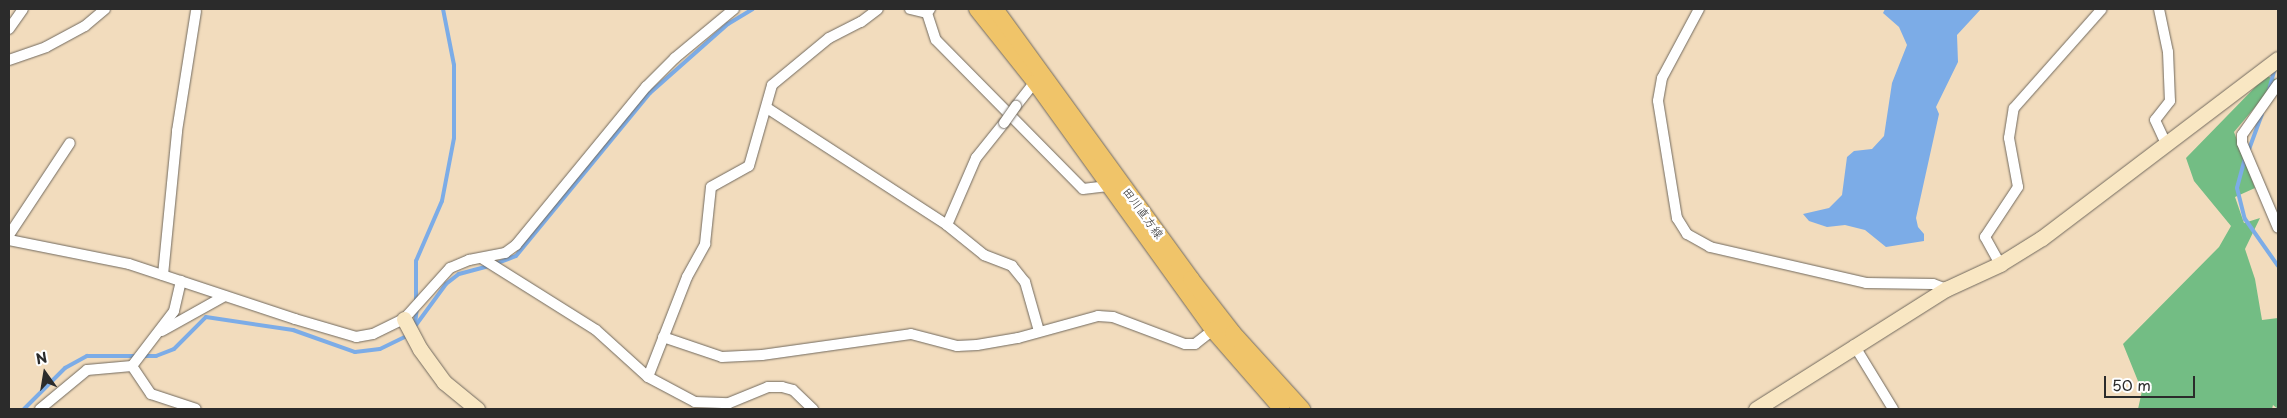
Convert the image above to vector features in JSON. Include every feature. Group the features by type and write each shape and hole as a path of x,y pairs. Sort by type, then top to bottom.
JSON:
{"main road":[{"name":"田川直方線","path":"977,9 1035,82 1213,330 1282,409"},
{"name":"田川直方線","path":"995,9 1191,279 1233,332 1302,409"}],"street":[{"path":"9,29 23,9"},
{"path":"9,60 46,47 85,26 105,9"},
{"path":"9,240 129,264 356,336 373,334 405,321 450,268 469,260 483,259 505,253 516,245 646,87 675,58 734,9"},
{"path":"648,377 686,277 705,244 711,187 749,166 772,85 829,38 878,9"},
{"path":"910,9 928,11 936,40 1083,189 1108,186"},
{"path":"1699,9 1662,78 1658,100 1678,218 1687,234 1710,247 1866,283 1933,284 1946,290"},
{"path":"2000,264 1985,237 2018,187 2009,138 2014,108 2102,9"},
{"path":"2158,9 2168,52 2170,101 2155,120 2166,144"},
{"path":"163,275 177,131 196,11"},
{"path":"1756,409 1854,345 1946,290 2000,264 2042,238 2278,59"},
{"path":"947,225 976,158 1035,82"},
{"path":"2278,84 2242,135 2242,142 2278,228"},
{"path":"767,108 947,225 984,255 1012,266 1019,273 1039,331"},
{"path":"9,235 70,143"},
{"path":"483,259 596,330 648,377 693,406 729,403 768,387 782,387 793,390 813,409"},
{"path":"40,409 87,370 134,364 174,311 181,281"},
{"path":"155,336 191,312 225,296"},
{"path":"663,337 722,357 762,355 902,334 934,338 957,346 978,345 1098,316 1114,318 1185,344 1195,344 1213,330"},
{"path":"405,321 415,340 444,382 476,409"},
{"path":"1854,345 1893,409"},
{"path":"134,364 151,394 196,409"}],"green space":[{"path":"2266,76 2278,80 2234,132 2255,188 2235,197 2244,223 2260,218 2245,249 2255,279 2262,320 2278,318 2278,409 2273,405 2272,409 2138,409 2142,391 2123,344 2219,247 2231,226 2194,181 2186,158"}],"water":[{"path":"1885,9 1981,9 1957,35 1958,62 1936,107 1939,114 1916,218 1918,227 1924,234 1924,241 1886,247 1865,230 1845,225 1827,227 1809,221 1803,214 1829,208 1842,195 1847,157 1854,151 1872,149 1884,136 1892,83 1907,45 1899,27 1883,13"}],"waterway":[{"path":"416,301 416,261 442,201 454,138 454,65 443,9"},
{"path":"495,264 516,256 650,93 728,24 753,9"},
{"path":"2269,90 2275,68"},
{"path":"2248,152 2262,114"},
{"path":"2245,158 2237,188 2245,219 2278,266"},
{"path":"413,329 446,284 459,274 488,266"},
{"path":"415,324 417,308"},
{"path":"24,409 65,368 87,356 156,356 174,349 206,317 293,330 355,352 380,349 409,335"}]}
